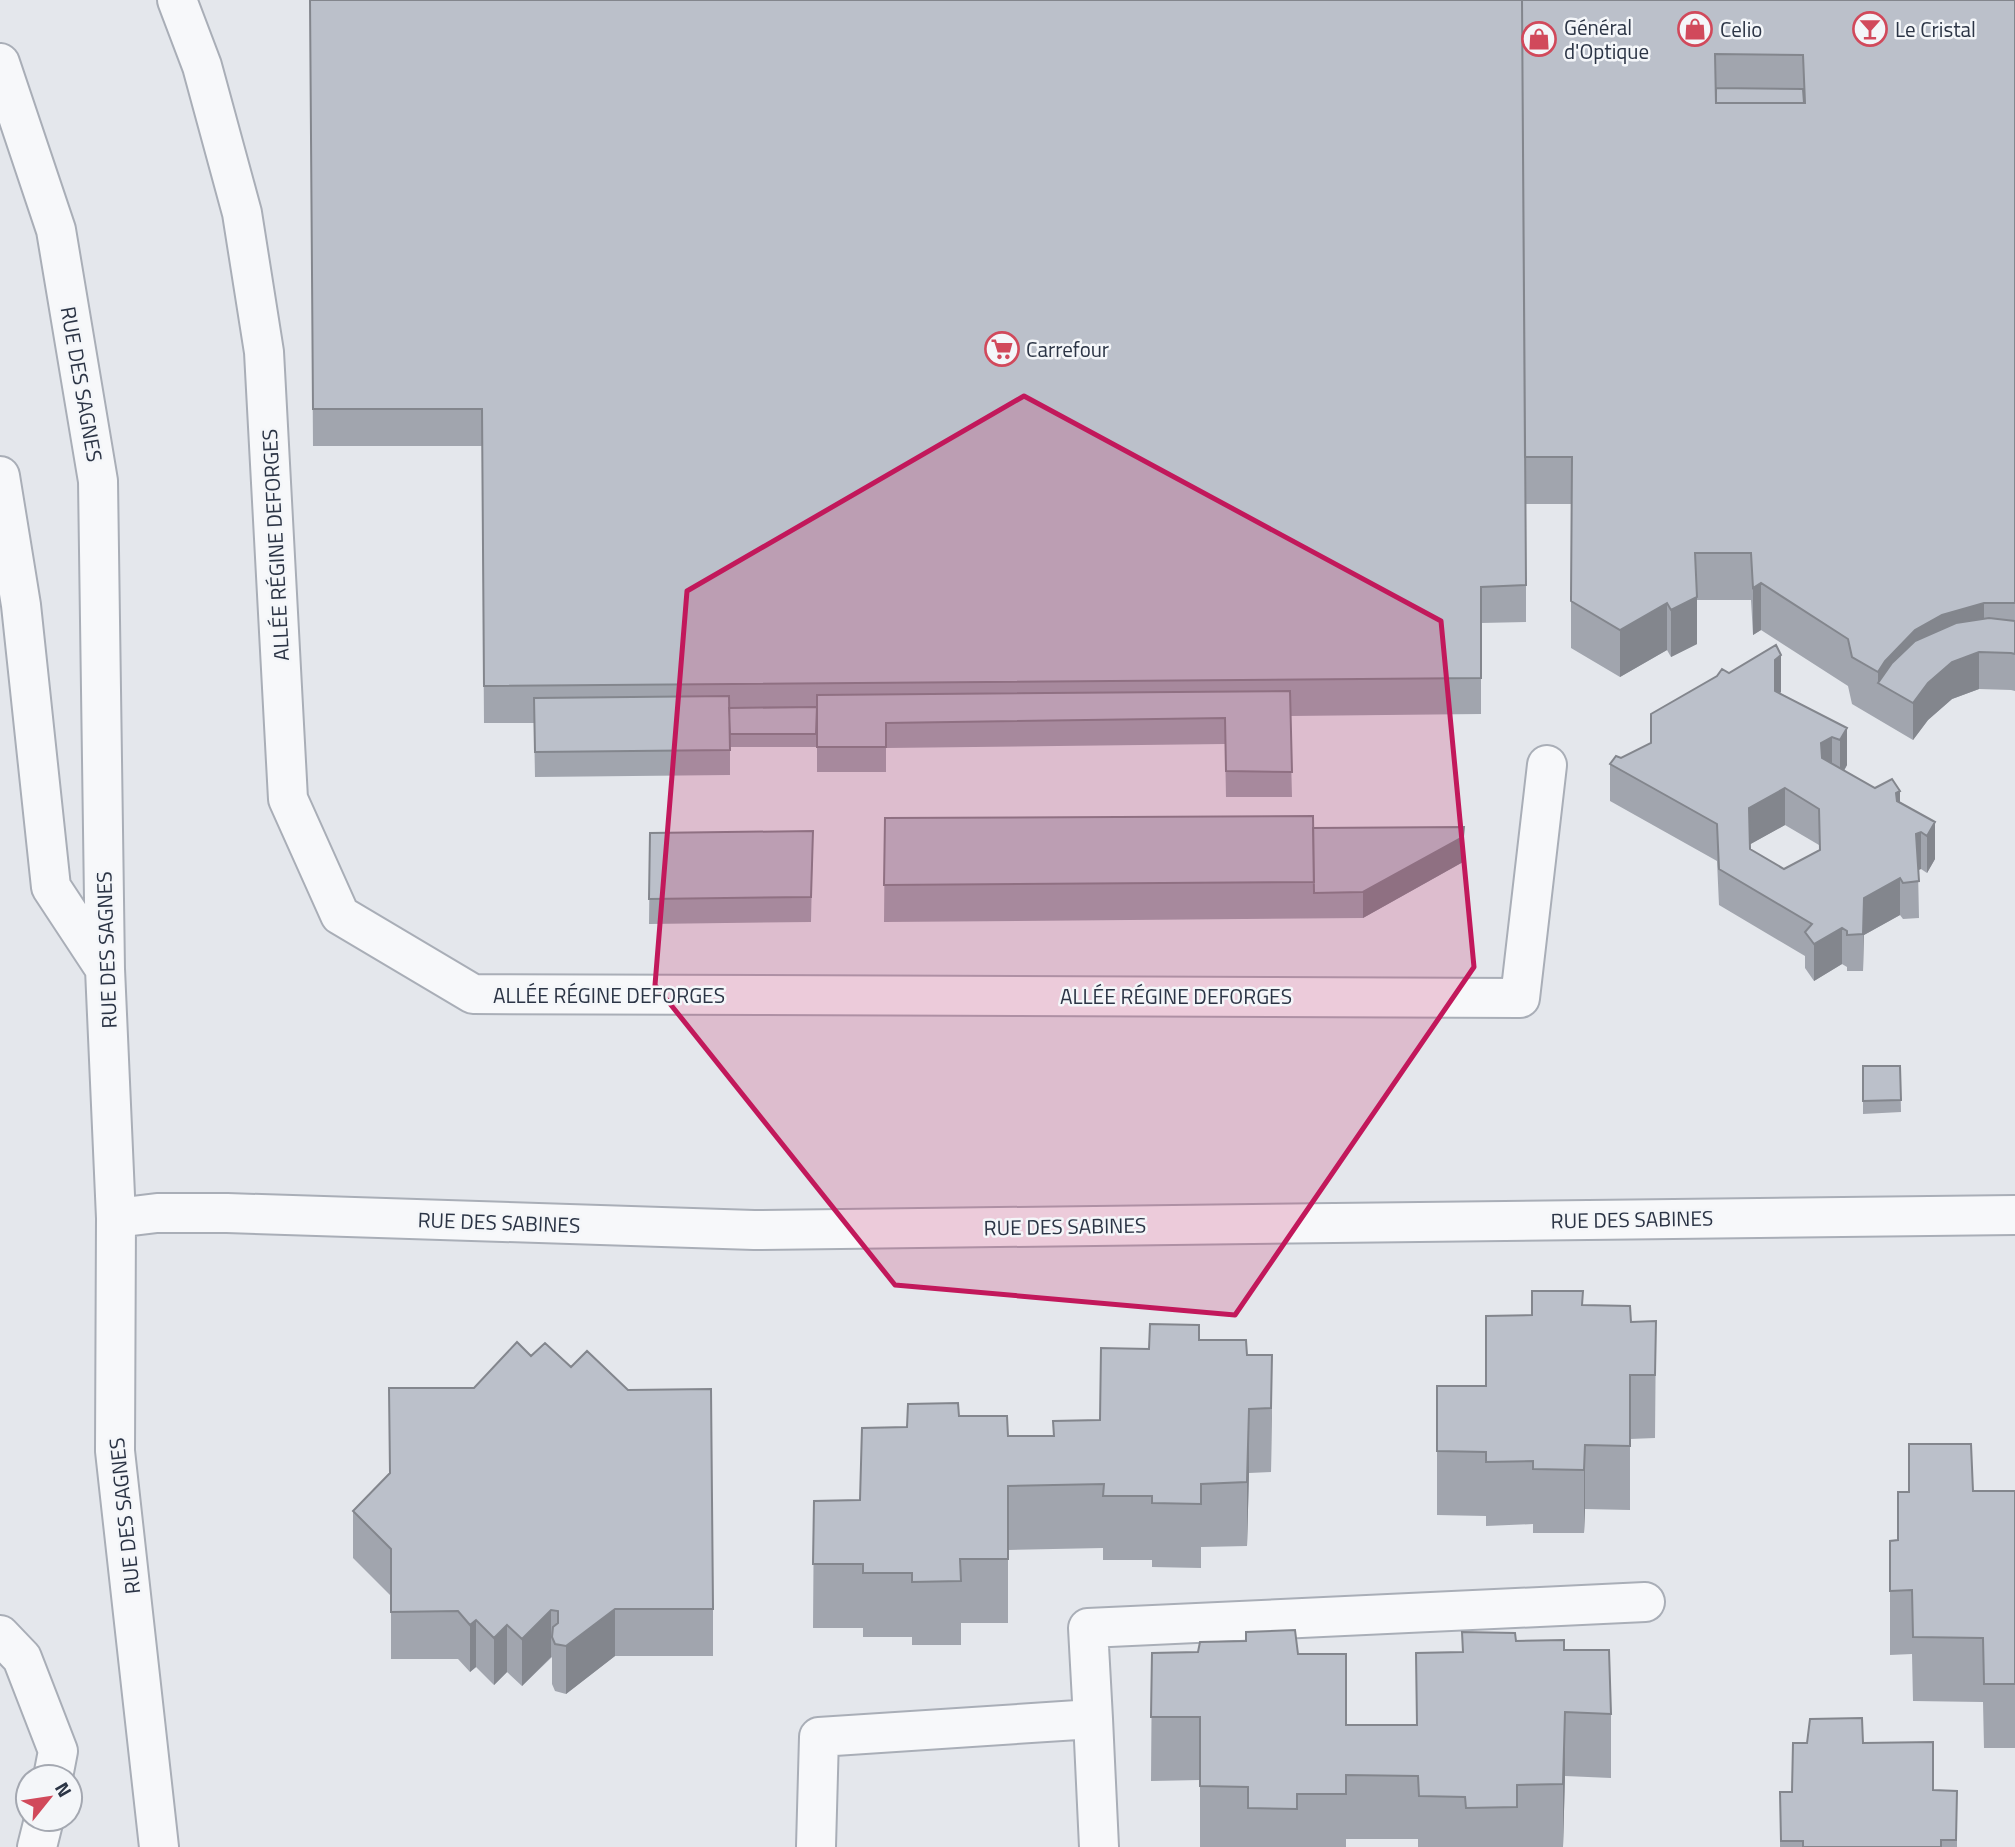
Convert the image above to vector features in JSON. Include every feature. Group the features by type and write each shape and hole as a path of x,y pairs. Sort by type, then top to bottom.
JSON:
{"street":[{"name":"ALLÉE RÉGINE DEFORGES","path":"177,0 202,66 242,213 264,352 288,799 340,915 473,994 1520,998 1548,765"},
{"name":"RUE DES SAGNES","path":"0,63 56,230 98,481 105,970 116,1219 115,1451 159,1847"},
{"path":"0,476 21,605 51,887 105,970"},
{"name":"RUE DES SABINES","path":"116,1219 157,1213 227,1213 754,1230 2015,1215"},
{"path":"1099,1847 1088,1628 1645,1602"},
{"path":"0,1635 22,1658 58,1751 55,1763"},
{"path":"816,1847 819,1737 1094,1719"}],"highlighted area":[{"path":"1024,396 1441,621 1474,967 1235,1315 895,1285 655,985 687,591"}],"building":[{"name":"Carrefour","path":"310,0 1522,0 1526,585 1481,587 1481,678 484,686 482,409 313,409"},
{"path":"1522,0 2015,0 2015,603 1984,603 1942,615 1915,630 1878,672 1852,657 1848,639 1761,583 1753,588 1751,553 1695,553 1697,597 1671,610 1667,603 1620,630 1571,601 1572,457 1525,457","holes":["1715,54 1803,55 1805,103 1716,103"]},
{"path":"1716,88 1803,89 1804,103 1716,103"},
{"path":"1989,618 2015,621 2015,654 1979,652 1952,662 1928,683 1913,703 1878,683 1892,663 1915,641 1956,623"},
{"path":"1776,645 1781,655 1775,660 1775,691 1847,728 1840,740 1832,737 1821,743 1822,758 1875,788 1892,779 1900,791 1896,793 1897,801 1935,822 1927,836 1921,832 1916,834 1919,881 1903,883 1900,878 1864,898 1863,934 1847,935 1847,931 1842,928 1814,944 1805,932 1812,924 1719,869 1717,824 1610,764 1616,756 1621,758 1651,743 1651,714 1717,676 1722,669 1729,673","holes":["1785,788 1819,809 1820,850 1784,869 1750,849 1749,808"]},
{"path":"1290,691 1292,772 1226,771 1225,718 886,723 886,747 817,747 817,695"},
{"path":"729,696 730,750 535,752 534,698"},
{"path":"817,707 816,734 730,734 729,708"},
{"path":"1313,816 1314,882 884,885 885,818"},
{"path":"1464,827 1463,837 1363,892 1314,893 1313,828"},
{"path":"813,831 811,897 649,899 650,833"},
{"path":"1863,1066 1900,1066 1901,1100 1863,1101"},
{"path":"1532,1291 1583,1291 1582,1305 1630,1306 1631,1322 1656,1321 1655,1375 1630,1375 1630,1446 1585,1445 1584,1470 1533,1469 1533,1461 1486,1462 1486,1452 1437,1451 1437,1386 1486,1386 1486,1316 1532,1315"},
{"path":"1150,1324 1199,1325 1199,1340 1246,1340 1247,1355 1272,1355 1271,1408 1249,1409 1247,1482 1201,1484 1201,1504 1152,1503 1152,1496 1103,1496 1104,1484 1008,1486 1008,1559 960,1559 961,1581 912,1582 912,1573 863,1573 863,1564 813,1564 814,1501 860,1500 862,1428 907,1427 908,1404 958,1403 959,1416 1007,1416 1008,1436 1054,1436 1053,1421 1100,1420 1101,1348 1149,1349"},
{"path":"517,1342 531,1356 545,1343 571,1367 587,1351 628,1390 711,1389 713,1609 615,1609 566,1646 555,1644 552,1637 553,1627 558,1623 558,1611 551,1610 522,1639 507,1625 494,1638 476,1620 470,1625 458,1611 391,1612 391,1549 353,1511 390,1473 389,1388 474,1388"},
{"path":"1909,1444 1971,1444 1973,1491 2015,1491 2015,1684 1984,1684 1983,1638 1913,1637 1912,1590 1890,1591 1890,1541 1898,1540 1898,1492 1909,1492"},
{"path":"1295,1630 1298,1654 1346,1654 1346,1725 1417,1725 1416,1653 1463,1652 1462,1632 1515,1633 1516,1641 1564,1640 1564,1650 1609,1650 1611,1714 1565,1712 1563,1784 1517,1785 1517,1807 1466,1808 1465,1797 1419,1796 1418,1776 1346,1775 1346,1794 1297,1794 1297,1809 1248,1808 1248,1787 1200,1786 1200,1717 1151,1717 1152,1653 1198,1652 1200,1642 1246,1641 1246,1632"},
{"path":"1862,1718 1863,1743 1933,1742 1933,1790 1957,1791 1956,1840 1941,1840 1941,1847 1803,1847 1803,1841 1781,1841 1780,1792 1792,1792 1793,1743 1807,1743 1810,1719"}],"place":[{"name":"Celio","path":"1695,29"},
{"name":"Le Cristal","path":"1870,29"},
{"name":"Général d'Optique","path":"1539,39"},
{"name":"Carrefour","path":"1002,349"}]}
